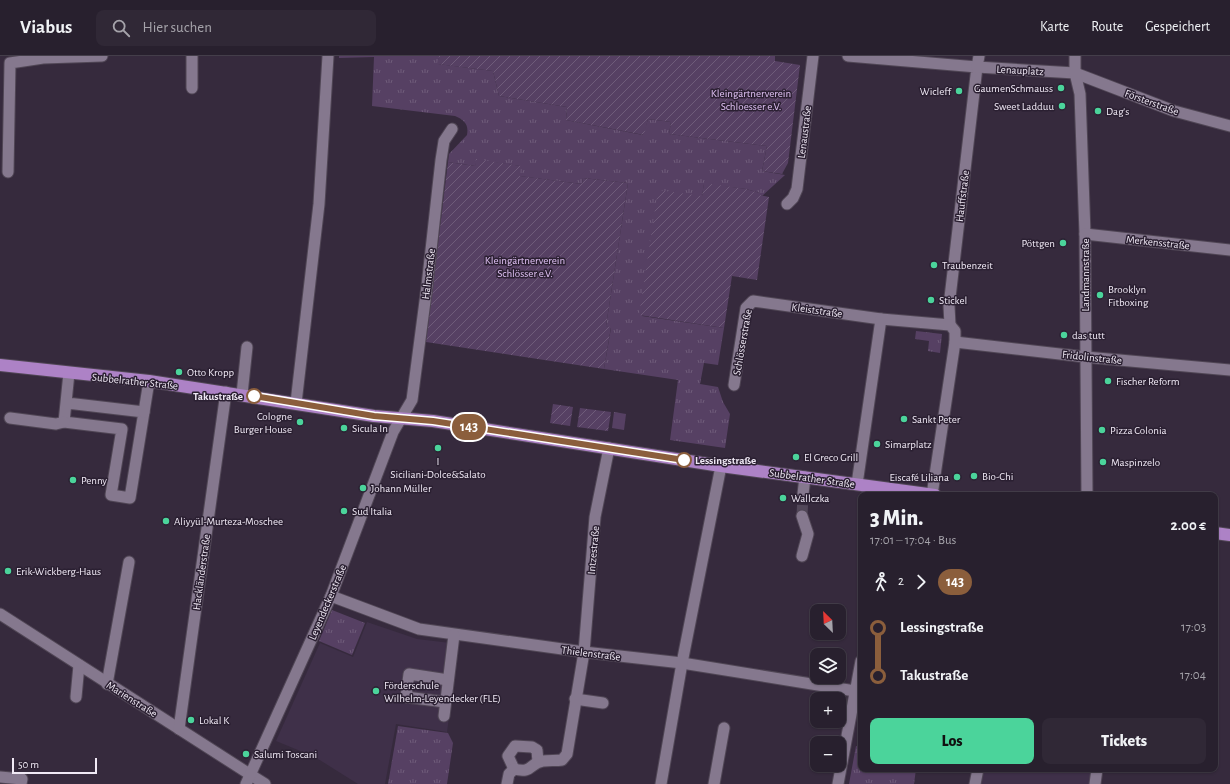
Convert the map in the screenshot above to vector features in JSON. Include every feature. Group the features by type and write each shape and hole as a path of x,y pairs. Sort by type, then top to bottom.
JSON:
{"main road":[{"name":"Subbelrather Straße","path":"0,365 69,374 149,381 242,394 374,416 400,418 609,448 721,466 857,484 894,492"},
{"path":"1218,533 1230,534"}],"street":[{"path":"8,172 10,63 70,56 102,56"},
{"path":"192,56 192,88"},
{"path":"296,403 319,204 328,56"},
{"name":"Lenaustraße","path":"787,204 793,198 797,189 813,56"},
{"path":"848,56 977,67 979,56"},
{"name":"Landmannstraße","path":"1074,56 1075,73 1080,94 1085,234 1087,492"},
{"name":"Lenauplatz","path":"977,67 1075,73"},
{"name":"Hauffstraße","path":"950,325 949,306 977,67"},
{"name":"Försterstraße","path":"1075,73 1174,111 1230,126"},
{"name":"Halmstraße","path":"400,418 412,400 441,160 444,140 452,129"},
{"name":"Merkensstraße","path":"1085,234 1230,248"},
{"name":"Kleiststraße","path":"753,301 881,319"},
{"name":"Schlösserstraße","path":"734,385 746,308 753,301"},
{"path":"857,484 881,319 950,325 955,331 955,342 933,492"},
{"name":"Fridolinstraße","path":"955,342 1086,357 1230,370"},
{"path":"242,394 247,347"},
{"path":"64,422 69,374"},
{"path":"10,418 56,424 64,422 122,429 111,495 130,498 149,381"},
{"name":"Hackländerstraße","path":"178,729 226,392"},
{"path":"67,403 144,412"},
{"name":"Leyendeckerstraße","path":"248,779 331,596 400,418"},
{"name":"Intzestraße","path":"538,762 562,760 567,754 584,652 595,516 609,448"},
{"path":"661,784 682,663 721,466"},
{"path":"803,494 805,477"},
{"path":"802,516 808,534 802,556"},
{"path":"107,684 129,562"},
{"name":"Thielenstraße","path":"331,596 419,629 584,652 682,663 855,691"},
{"name":"Marienstraße","path":"0,614 178,729 248,779 265,784"},
{"path":"444,716 454,635"},
{"path":"76,697 79,665"},
{"path":"445,702 406,697 409,674 448,680"},
{"path":"838,784 858,676"},
{"path":"575,699 603,703"},
{"path":"714,784 724,728"},
{"path":"515,746 532,746 537,750 538,762 530,770 521,771 514,769 508,756 515,746"},
{"path":"507,784 509,774 514,769"},
{"path":"975,784 977,772"},
{"path":"1095,784 1097,772"},
{"path":"0,778 22,779 21,784"}],"shaded area":[{"name":"Förderschule Wilhelm-Leyendecker (FLE)","path":"367,622 417,639 459,644 447,732 396,724 385,784 358,784 315,757 276,741 320,643 353,657"},
{"path":"981,772 1091,772 1089,784 979,784"}],"green space":[{"path":"339,56 439,56 438,64 493,71 499,96 567,107 566,120 643,135 648,119 671,122 669,134 767,146 762,171 785,175 762,196 760,193 746,189 704,184 702,196 642,316 724,328 718,365 704,363 700,384 718,387 723,402 730,414 725,448 670,440 678,380 604,369 611,328 606,326 628,183 583,178 582,184 519,176 520,166 477,160 475,166 448,162 449,154 467,135 466,125 461,119 455,116 372,106 374,57 339,58"},
{"name":"Kleingärtnerverein Schloesser e.V.","path":"439,56 775,56 775,61 800,65 788,163 782,174 762,171 767,146 669,134 671,122 648,119 644,135 566,120 567,107 499,96 493,71 437,64"},
{"name":"Kleingärtnerverein Schlösser e.V.","path":"476,159 521,166 520,176 582,184 583,178 628,183 606,326 611,327 604,369 426,342 448,162 475,166"},
{"path":"704,183 746,189 769,197 757,280 732,276 724,328 639,315 658,190 702,196"},
{"path":"916,331 942,334 940,353 928,351 929,341 915,339"},
{"path":"553,404 573,407 570,426 550,423"},
{"path":"580,408 611,412 608,431 577,427"},
{"path":"614,412 626,414 624,430 612,428"},
{"path":"332,610 365,623 352,655 319,641"},
{"path":"398,726 448,733 453,743 447,784 388,784"},
{"path":"856,746 858,746 858,772 916,772 914,784 849,784"}],"tunnel":[{"path":"802,516 803,494"}],"bus line":[{"name":"143","path":"254,396 374,416 433,421 684,460"}],"place":[{"name":"GaumenSchmauss","path":"1061,88"},
{"name":"Wicleff","path":"959,91"},
{"name":"Sweet Ladduu","path":"1062,106"},
{"name":"Dag's","path":"1098,111"},
{"name":"Pöttgen","path":"1063,243"},
{"name":"Traubenzeit","path":"934,265"},
{"name":"Brooklyn Fitboxing","path":"1100,295"},
{"name":"Stickel","path":"931,300"},
{"name":"das tutt","path":"1064,335"},
{"name":"Otto Kropp","path":"179,372"},
{"name":"Fischer Reform","path":"1108,381"},
{"name":"Takustraße","path":"254,396"},
{"name":"Sankt Peter","path":"904,419"},
{"name":"Cologne Burger House","path":"300,422"},
{"name":"Sicula In","path":"344,428"},
{"name":"Pizza Colonia","path":"1102,430"},
{"name":"Simarplatz","path":"877,444"},
{"name":"I Siciliani-Dolce&Salato","path":"438,448"},
{"name":"El Greco Grill","path":"796,457"},
{"name":"Lessingstraße","path":"684,460"},
{"name":"Maspinzelo","path":"1103,462"},
{"name":"Bio-Chi","path":"974,476"},
{"name":"Eiscafé Liliana","path":"957,477"},
{"name":"Penny","path":"73,480"},
{"name":"Johann Müller","path":"363,488"},
{"name":"Wallczka","path":"783,498"},
{"name":"Sud Italia","path":"344,511"},
{"name":"Aliyyül-Murteza-Moschee","path":"166,521"},
{"name":"Erik-Wickberg-Haus","path":"8,571"},
{"name":"Förderschule Wilhelm-Leyendecker (FLE)","path":"376,691"},
{"name":"Lokal K","path":"191,720"},
{"name":"Salumi Toscani","path":"246,754"}]}
